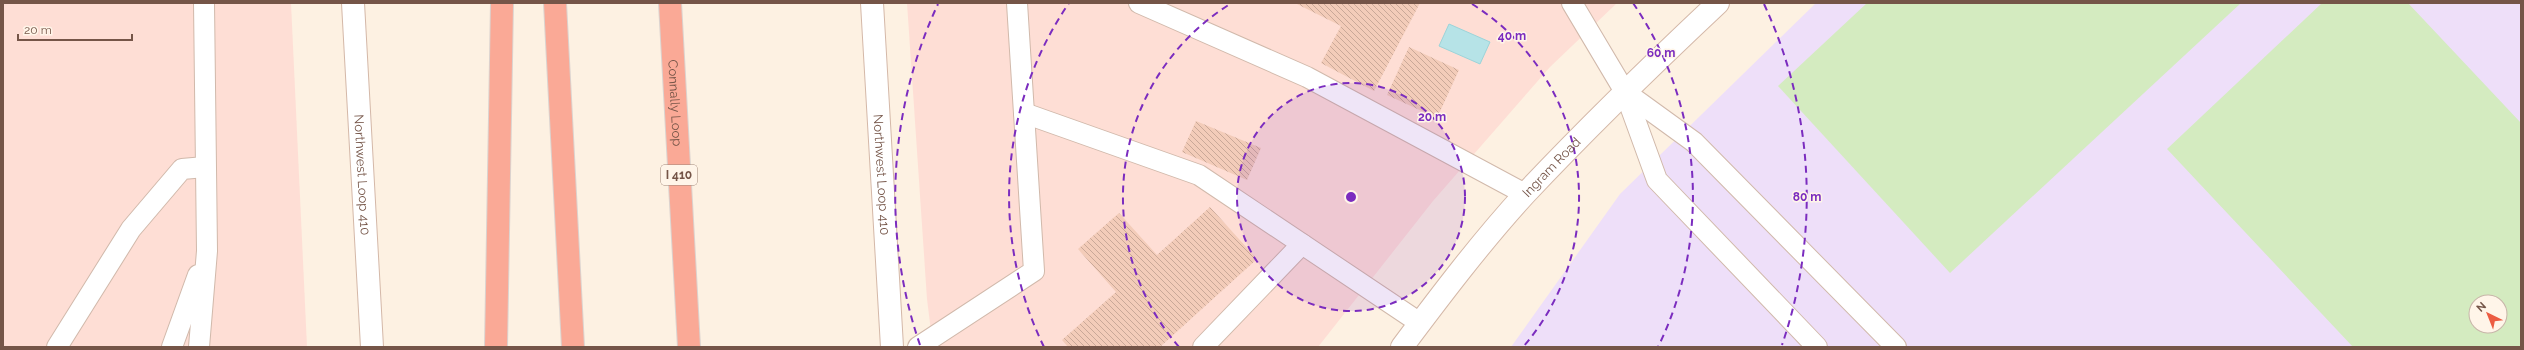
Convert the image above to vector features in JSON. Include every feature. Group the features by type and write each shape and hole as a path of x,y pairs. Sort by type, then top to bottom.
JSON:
{"highway":[{"path":"496,347 502,3"},
{"path":"555,3 574,347"},
{"name":"Connally Loop","path":"670,3 689,347"}],"main road":[{"name":"Northwest Loop 410","path":"353,3 372,347"},
{"name":"Northwest Loop 410","path":"872,3 892,347"},
{"name":"Ingram Road","path":"1402,347 1462,268 1525,194 1625,92 1718,3"}],"lane":[{"path":"199,347 207,250 204,3"},
{"path":"918,347 1034,271 1018,3"},
{"path":"1139,3 1307,77 1525,194"},
{"path":"1572,3 1625,92 1657,180 1817,347"},
{"path":"1625,92 1694,142 1896,347"},
{"path":"1024,113 1199,175 1420,323"},
{"path":"57,347 131,229 182,169 205,167"},
{"path":"1203,347 1302,244"},
{"path":"172,347 207,250"}],"shaded area":[{"path":"3,3 291,3 307,347 3,347"},
{"path":"907,3 1617,3 1550,67 1433,201 1318,347 933,347 927,299"},
{"path":"1816,3 2521,3 2521,347 1511,347 1620,194"}],"green space":[{"path":"1867,3 2241,3 1950,273 1778,86"},
{"path":"2322,3 2408,3 2521,123 2521,347 2353,347 2167,149"}],"water":[{"path":"1449,24 1490,42 1480,64 1439,46"}],"building":[{"path":"1295,3 1420,3 1374,91 1321,63 1341,26"},
{"path":"1409,47 1459,70 1437,118 1387,95"},
{"path":"1196,121 1261,148 1247,180 1182,152"},
{"path":"1210,207 1257,259 1160,347 1068,347 1062,340 1116,292 1078,249 1119,213 1157,255"}]}
